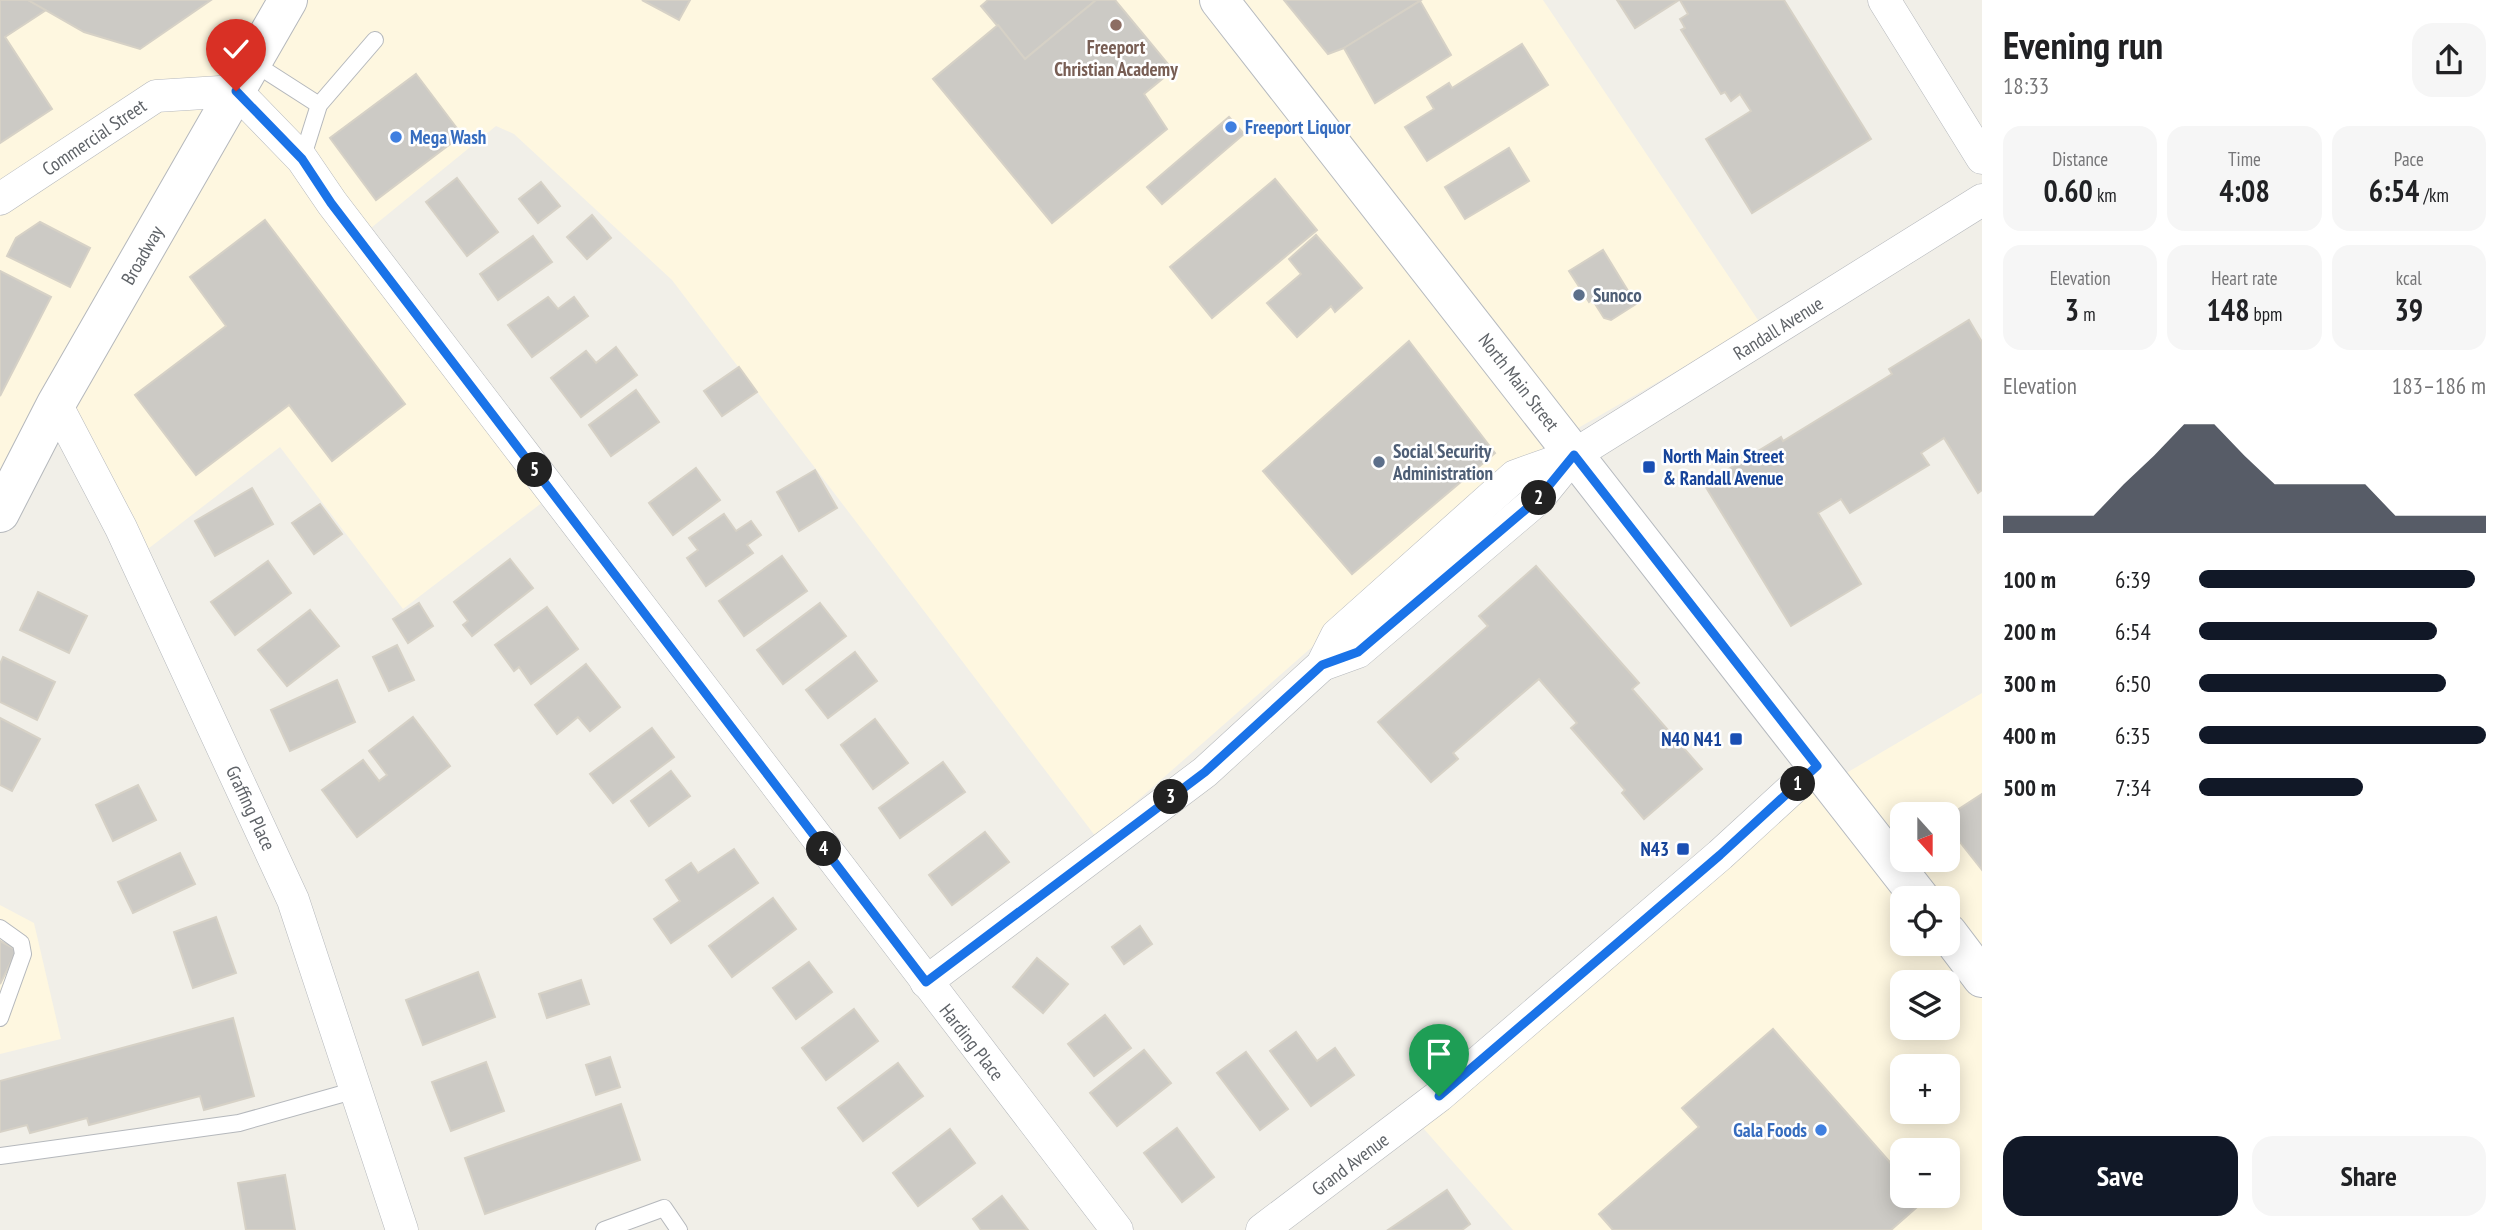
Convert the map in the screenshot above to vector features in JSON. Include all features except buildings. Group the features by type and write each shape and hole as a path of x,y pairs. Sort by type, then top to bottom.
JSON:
{"main road":[{"name":"Broadway","path":"0,513 57,404 288,0"},
{"name":"North Main Street","path":"1219,0 1911,886"},
{"path":"1960,949 1982,978"}],"street":[{"path":"1884,0 1982,158"},
{"name":"Harding Place","path":"244,77 331,203 1116,1230"},
{"name":"Commercial Street","path":"0,200 156,96 244,77"},
{"name":"Randall Avenue","path":"926,982 1205,772 1322,665 1358,652 1538,499 1574,455 1982,200"},
{"name":"Graffing Place","path":"57,404 121,528 293,900 402,1230"},
{"name":"Grand Avenue","path":"1283,1224 1439,1096 1720,855 1817,766"}],"lane":[{"path":"302,159 319,105 375,40"},
{"path":"244,77 319,105"},
{"path":"0,928 21,943 23,954 0,1018"},
{"path":"0,1156 239,1123 356,1090"},
{"path":"604,1230 664,1209 679,1230"}],"shaded area":[{"path":"0,0 1543,0 1760,323 1528,457 1096,837 672,280 514,134 496,126 360,237 556,492 403,609 280,447 131,562 61,406 0,526"},
{"path":"1982,693 1982,1230 1513,1230 1409,1112 1726,844"},
{"path":"0,905 34,923 61,1039 0,1054"}],"place":[{"name":"Freeport Christian Academy","path":"1116,25"},
{"name":"Freeport Liquor","path":"1231,127"},
{"name":"Mega Wash","path":"396,137"},
{"name":"Sunoco","path":"1579,295"},
{"name":"Social Security Administration","path":"1379,462"},
{"name":"North Main Street & Randall Avenue","path":"1649,467"},
{"name":"N40 N41","path":"1736,739"},
{"name":"N43","path":"1683,849"},
{"name":"Gala Foods","path":"1821,1130"}],"route":[{"path":"236,91 302,159 331,203 926,982 1205,772 1322,665 1358,652 1538,499 1574,455 1817,766 1720,855 1439,1096"}]}
